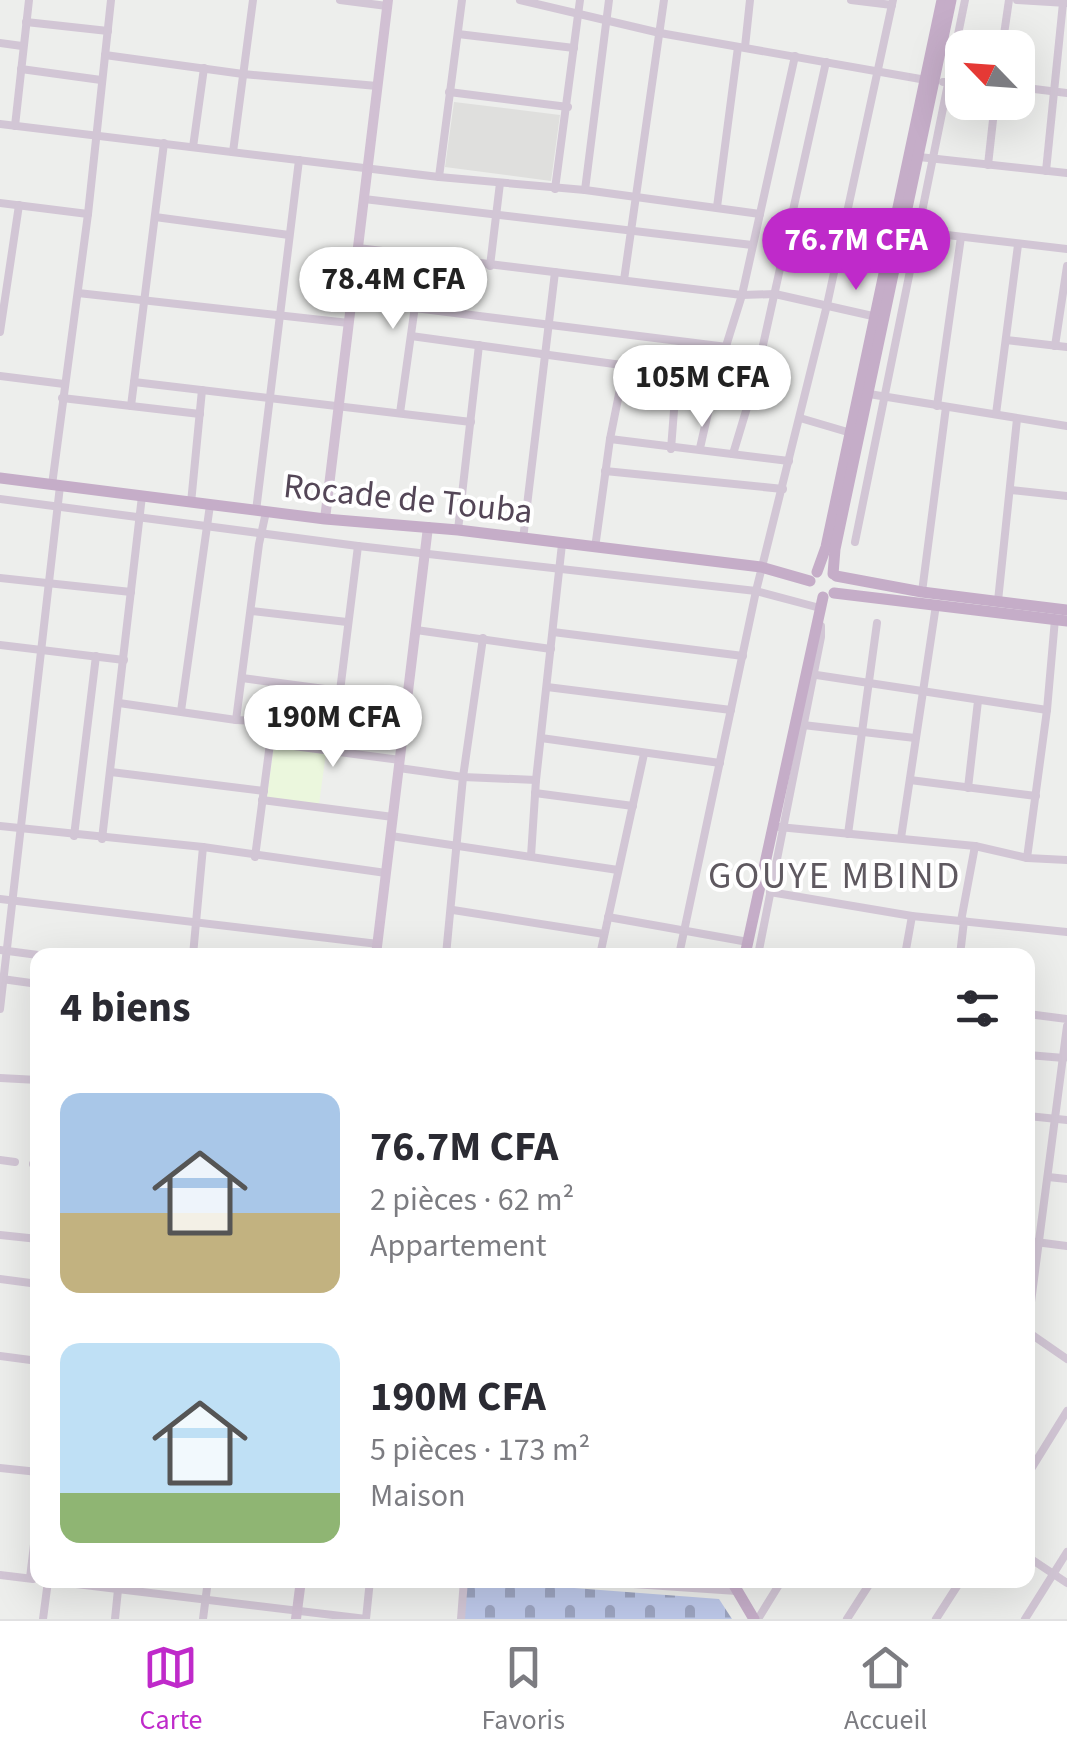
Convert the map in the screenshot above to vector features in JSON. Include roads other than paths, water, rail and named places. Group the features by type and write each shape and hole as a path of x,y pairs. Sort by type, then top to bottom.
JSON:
{"main road":[{"path":"747,948 778,827 824,604 838,583 834,575 835,549 925,157 942,0"},
{"path":"951,0 826,547 813,576 812,592 824,604 936,605 1061,620"},
{"name":"Rocade de Touba","path":"0,478 326,519 458,530 813,576 834,575"},
{"path":"834,575 922,592 1067,610"},
{"path":"735,1588 756,1619"}],"street":[{"path":"15,126 29,0"},
{"path":"0,1008 3,951 22,829 58,508 62,398 88,214 111,0"},
{"path":"233,152 253,0"},
{"path":"326,519 387,3 340,0"},
{"path":"438,177 462,0"},
{"path":"520,0 660,34 945,82"},
{"path":"556,189 580,0"},
{"path":"586,190 609,0"},
{"path":"624,280 664,0"},
{"path":"717,207 750,0"},
{"path":"680,948 756,591 800,418 893,2 851,0"},
{"path":"935,82 965,0"},
{"path":"1006,30 1013,0 1065,3 1046,171"},
{"path":"26,22 108,32"},
{"path":"458,34 574,48"},
{"path":"0,43 22,46"},
{"path":"105,55 243,74 377,86"},
{"path":"700,448 716,378 742,295 795,56"},
{"path":"734,454 755,381 826,62"},
{"path":"192,147 204,68"},
{"path":"21,70 101,80"},
{"path":"1035,89 1067,93"},
{"path":"450,92 568,107"},
{"path":"988,165 992,120"},
{"path":"0,124 500,184 586,190 760,214"},
{"path":"131,406 164,143"},
{"path":"925,157 1067,174"},
{"path":"236,720 260,534 270,398 299,160"},
{"path":"490,266 500,184"},
{"path":"364,199 752,245"},
{"path":"0,203 88,214"},
{"path":"0,332 19,205"},
{"path":"154,217 290,234"},
{"path":"854,542 883,398 910,230 1067,249"},
{"path":"922,592 961,237"},
{"path":"996,414 1018,245"},
{"path":"358,248 742,295 775,294 877,317"},
{"path":"400,414 422,256"},
{"path":"1055,346 1067,266"},
{"path":"523,539 555,272"},
{"path":"78,293 349,323"},
{"path":"415,308 727,347"},
{"path":"411,336 716,378"},
{"path":"1006,340 1067,347"},
{"path":"458,530 479,346"},
{"path":"595,548 625,364"},
{"path":"671,448 677,372"},
{"path":"0,376 64,384"},
{"path":"134,382 470,422"},
{"path":"192,502 202,390"},
{"path":"869,394 1067,426"},
{"path":"62,398 200,414"},
{"path":"800,418 851,433"},
{"path":"998,601 1017,419"},
{"path":"610,439 789,461"},
{"path":"605,471 783,489"},
{"path":"1011,490 1067,496"},
{"path":"102,838 142,496"},
{"path":"0,499 358,546 756,591 824,604"},
{"path":"181,711 210,505"},
{"path":"377,948 428,527"},
{"path":"531,856 562,544"},
{"path":"340,691 358,546"},
{"path":"0,578 131,592"},
{"path":"901,838 936,605"},
{"path":"251,611 348,622"},
{"path":"1028,858 1061,620"},
{"path":"848,834 877,623"},
{"path":"416,630 551,648"},
{"path":"554,632 744,656"},
{"path":"447,948 463,777 483,638"},
{"path":"0,645 124,660"},
{"path":"74,836 96,656"},
{"path":"759,948 778,827 804,725 809,674 1048,710"},
{"path":"242,678 407,700"},
{"path":"255,857 278,684"},
{"path":"547,686 731,710"},
{"path":"968,788 978,701"},
{"path":"119,703 274,722"},
{"path":"804,725 915,738"},
{"path":"541,738 720,763"},
{"path":"271,743 463,777 536,780"},
{"path":"601,948 644,754"},
{"path":"111,772 393,817"},
{"path":"910,780 1036,796"},
{"path":"535,793 634,806"},
{"path":"0,826 386,872"},
{"path":"778,827 975,846 1028,858 1067,860"},
{"path":"391,836 618,870"},
{"path":"960,948 975,846"},
{"path":"194,948 203,848"},
{"path":"770,892 912,916 1067,932"},
{"path":"0,898 196,921 365,948"},
{"path":"453,910 604,934"},
{"path":"905,948 912,916"},
{"path":"608,917 684,930 747,948"},
{"path":"3,951 30,954"},
{"path":"2,979 30,983"},
{"path":"1035,1016 1067,1023 1035,1274"},
{"path":"1035,1056 1064,1058"},
{"path":"0,1078 30,1080"},
{"path":"1035,1117 1067,1120"},
{"path":"0,1160 15,1162"},
{"path":"1048,1176 1067,1179"},
{"path":"0,1235 30,1239"},
{"path":"1035,1242 1067,1246"},
{"path":"0,1279 30,1283"},
{"path":"1035,1334 1067,1358"},
{"path":"0,1356 30,1360"},
{"path":"1035,1463 1067,1410"},
{"path":"0,1468 30,1471"},
{"path":"1025,1619 1067,1552"},
{"path":"1035,1562 1067,1583"},
{"path":"0,1575 30,1579"},
{"path":"41,1588 43,1619"},
{"path":"115,1619 119,1588"},
{"path":"136,1588 296,1616 366,1619 369,1588"},
{"path":"203,1619 207,1588"},
{"path":"296,1616 299,1588"},
{"path":"461,1619 463,1588"},
{"path":"756,1619 777,1588"},
{"path":"847,1619 867,1588"},
{"path":"936,1619 956,1588"}],"district":[{"name":"GOUYE MBIND","path":"835,876"}]}
